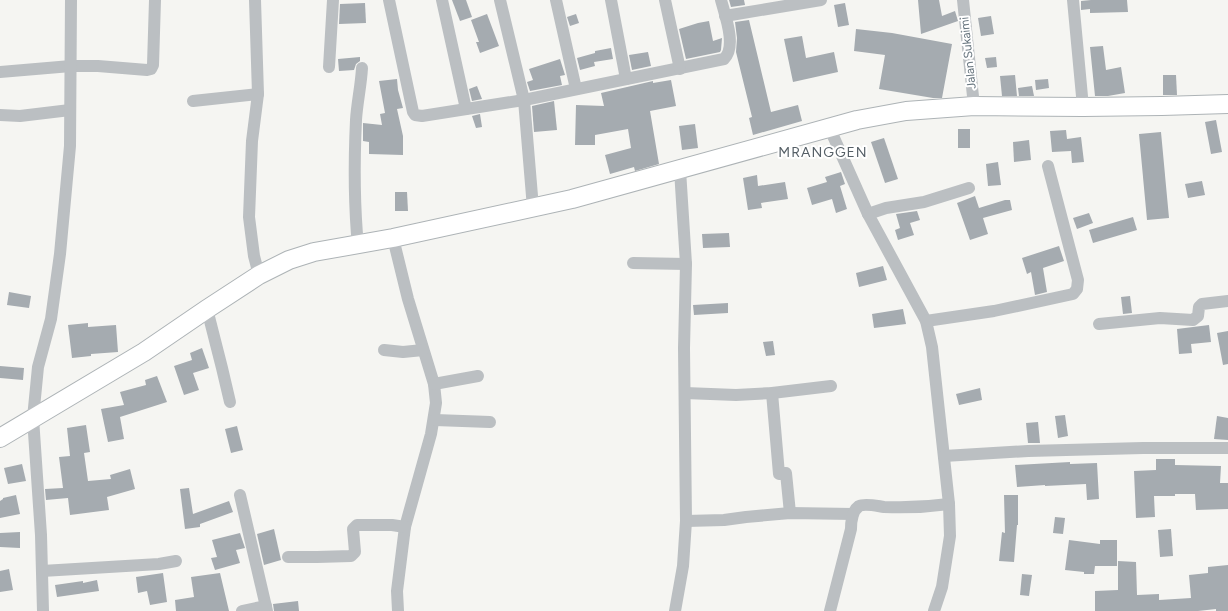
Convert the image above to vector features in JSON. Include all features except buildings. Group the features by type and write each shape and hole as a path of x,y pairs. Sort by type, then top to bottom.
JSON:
{"main road":[{"path":"0,438 144,352 259,275 288,260 314,252 358,246 533,208 680,170 830,129 857,120 906,111 974,106 1083,107 1228,104"}],"street":[{"path":"43,611 41,535 33,418 38,367 51,319 60,254 70,146 71,0"},
{"path":"0,72 71,66 151,69 153,65 155,0"},
{"path":"255,0 258,94 252,141 249,217 254,256 259,275"},
{"path":"330,66 333,0"},
{"path":"388,0 413,112 415,115 422,116 524,100 724,59 728,55 730,42 721,0"},
{"path":"442,0 466,109"},
{"path":"500,0 524,100 533,208"},
{"path":"556,0 576,89"},
{"path":"611,0 626,79"},
{"path":"665,0 680,69"},
{"path":"725,16 821,0"},
{"name":"Jalan Sukaimi","path":"963,0 974,106"},
{"path":"1073,0 1083,107"},
{"path":"358,246 355,184 356,127 362,68"},
{"path":"193,100 258,94"},
{"path":"0,115 20,116 70,110"},
{"path":"830,129 868,214 926,321 932,347 949,504 950,536 942,588 934,611"},
{"path":"926,321 994,310 1074,294 1077,289 1078,280 1048,166"},
{"path":"675,611 683,566 686,522 684,348 686,264 680,170"},
{"path":"868,214 886,208 924,202 969,188"},
{"path":"393,238 408,299 434,384 436,403 435,420 405,527 397,591 398,611"},
{"path":"633,263 686,264"},
{"path":"1099,324 1160,318 1193,320 1198,316 1199,307 1202,304 1228,301"},
{"path":"207,309 230,402"},
{"path":"384,350 403,352 423,350"},
{"path":"434,384 478,376"},
{"path":"685,392 736,395 772,393 831,386"},
{"path":"772,393 779,474 786,473 790,513"},
{"path":"435,420 490,422"},
{"path":"944,456 1028,451 1143,448 1228,448"},
{"path":"240,495 267,608 242,611"},
{"path":"830,611 854,514 857,508 862,505 919,508 949,504"},
{"path":"686,522 724,520 790,513 854,514"},
{"path":"288,557 351,556 354,552 353,530 357,525 405,527"},
{"path":"42,571 159,564 176,561"}],"district":[{"name":"MRANGGEN","path":"823,152"}]}
